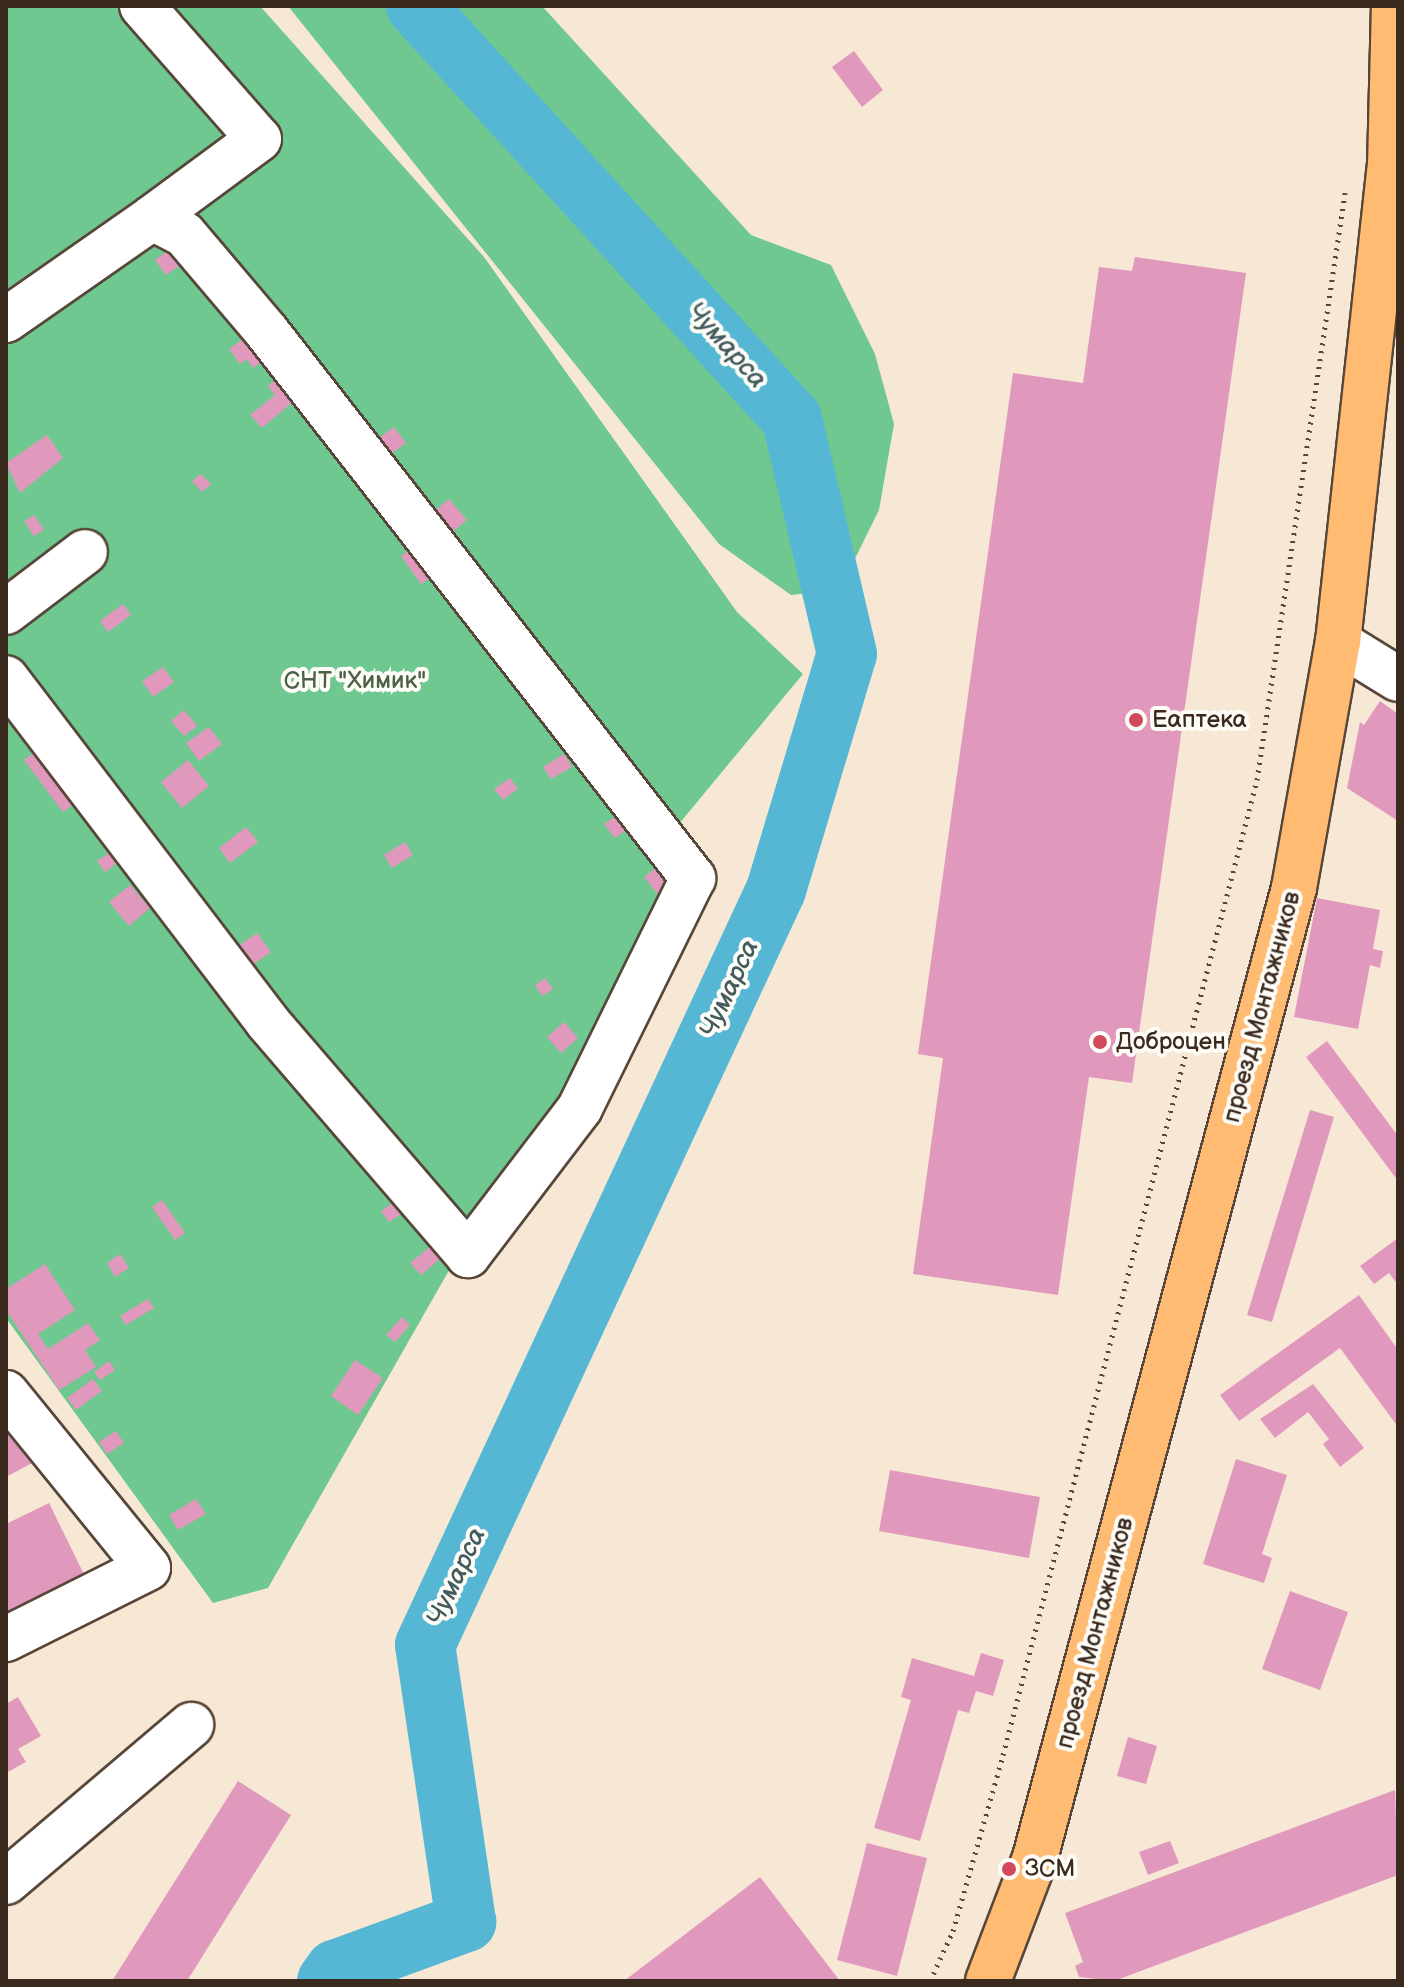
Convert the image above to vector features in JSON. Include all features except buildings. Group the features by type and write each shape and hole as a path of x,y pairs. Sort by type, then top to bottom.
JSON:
{"main road":[{"name":"проезд Монтажников","path":"988,1981 1035,1858 1294,888 1338,642 1394,167 1394,6"}],"street":[{"path":"6,320 259,139 142,6"},
{"path":"6,678 267,1021 468,1255 580,1108 693,878 267,332 184,234 152,218"},
{"path":"6,612 85,552"},
{"path":"1338,642 1398,679"},
{"path":"6,1393 148,1568 6,1639"},
{"path":"6,1882 191,1725"}],"path":[{"path":"930,1981 953,1931 975,1861 1257,780 1346,188"}],"green space":[{"name":"СНТ \"Химик\"","path":"6,6 260,6 484,257 737,612 803,674 669,836 692,868 565,1120 468,1237 268,1588 213,1603 6,1318"},
{"path":"288,6 542,6 751,235 831,265 875,354 894,424 879,510 840,589 791,595 719,544"}],"waterway":[{"name":"Чумарса","path":"327,1981 335,1970 466,1922 425,1645 776,890 847,654 792,419 416,6"}],"place":[{"name":"Еаптека","path":"1136,720"},
{"name":"Доброцен","path":"1100,1042"},
{"name":"ЗСМ","path":"1009,1869"}]}
